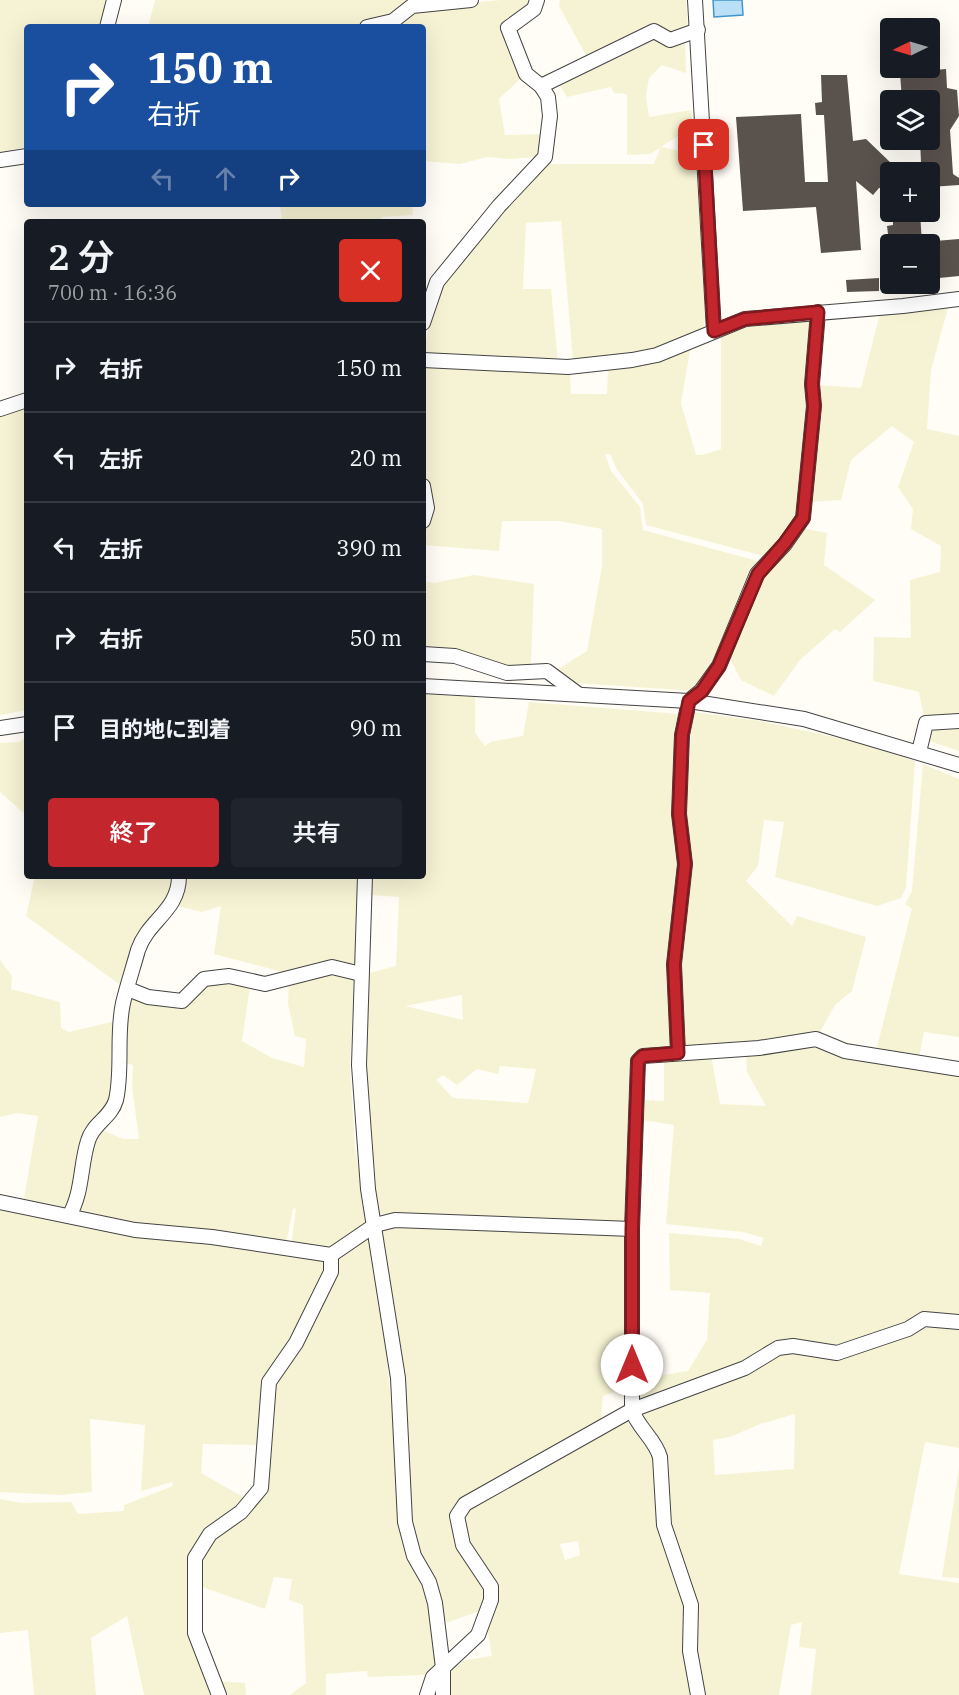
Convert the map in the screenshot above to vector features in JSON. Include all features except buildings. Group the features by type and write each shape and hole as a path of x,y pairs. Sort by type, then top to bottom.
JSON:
{"street":[{"path":"108,24 114,0"},
{"path":"380,24 393,21 411,3 471,0"},
{"path":"426,314 437,282 499,206 545,157 550,116 548,98 541,86 526,74 508,28 534,9 537,0"},
{"path":"695,0 714,331"},
{"path":"541,86 654,31 670,40 698,30"},
{"path":"0,160 24,156"},
{"path":"426,360 517,366 589,364 657,355 745,319 959,299"},
{"path":"678,1053 674,964 685,864 679,814 682,735 689,701 702,691 719,666 758,574 803,518 814,406 812,384 818,312"},
{"path":"0,409 24,401"},
{"path":"426,654 455,656 507,673 547,670 580,695"},
{"path":"426,686 689,701 804,719 959,765"},
{"path":"919,752 926,723 959,721"},
{"path":"0,728 24,722"},
{"path":"69,1216 78,1200 88,1141 93,1130 108,1117 116,1097 123,1004 139,948 148,931 170,908 178,889 179,879"},
{"path":"365,879 359,1065 368,1189 398,1378 405,1522 414,1556 429,1582 435,1603 443,1668 443,1695"},
{"path":"128,989 148,998 182,1001 204,979 229,976 265,984 332,967 361,974"},
{"path":"698,1695 690,1651 691,1605 664,1525 660,1457 658,1449 635,1421 632,1410 632,1229 638,1061 643,1056 759,1048 816,1039 845,1051 959,1069"},
{"path":"0,1202 135,1230 212,1237 332,1255 375,1225 394,1220 632,1229"},
{"path":"219,1695 195,1633 195,1558 210,1534 241,1512 261,1488 270,1382 277,1366 296,1343 331,1272 332,1255"},
{"path":"427,1695 433,1677 478,1635 491,1600 491,1587 463,1545 457,1516 465,1504 632,1410 746,1368 778,1348 793,1346 837,1353 908,1329 924,1319 959,1322"}],"shaded area":[{"path":"0,0 107,0 101,24 24,24 24,148 0,152"},
{"path":"155,0 408,0 408,5 391,19 366,24 149,24"},
{"path":"501,0 528,0 527,7 504,27 522,77 499,99 505,135 542,134 536,157 510,159 487,157 460,164 426,161 426,24 385,24 412,8"},
{"path":"560,0 686,0 688,30 672,37 656,26 588,59 559,6"},
{"path":"652,34 663,42 685,42 686,73 662,65 649,78 646,96 649,117 691,110 693,126 661,147 698,154 707,304 703,331 661,349 573,361 561,221 526,223 523,289 551,289 558,362 426,354 426,340 437,291 539,164 654,164 660,148 650,154 627,155 627,94 614,93 611,87 567,97 556,80"},
{"path":"280,207 412,207 413,215 382,217 382,219 282,219"},
{"path":"949,304 931,370 927,429 959,436 959,717 924,718 919,692 873,681 874,637 911,638 910,580 940,572 941,546 911,529 913,509 898,487 914,442 892,426 851,460 841,500 810,502 818,385 861,388 880,313"},
{"path":"815,316 810,409 799,516 768,557 646,525 643,504 616,468 611,455 605,454 611,471 640,507 643,530 761,562 716,660 695,691 575,683 558,669 587,651 602,566 602,529 559,521 502,521 499,551 426,545 430,500 426,483 426,365 570,371 571,394 607,394 608,369 691,345 681,403 696,455 702,455 721,449 721,333 744,324"},
{"path":"24,406 24,711 0,715 0,413"},
{"path":"802,528 827,533 824,565 875,600 840,632 835,629 800,660 774,696 741,680 729,657 764,573"},
{"path":"474,575 534,584 531,666 506,667 426,649 426,582 434,583"},
{"path":"426,694 475,697 475,733 485,746 490,742 523,736 529,702 679,714 676,815 681,863 672,1049 632,1054 627,1224 375,1214 364,1065 366,974 396,966 399,897 371,895 371,879 426,879","holes":["462,995 463,1020 405,1006","500,1066 536,1069 528,1103 453,1098 436,1080 443,1075 457,1085 477,1069 498,1074"]},
{"path":"693,712 760,721 857,742 915,761 906,888 901,898 877,906 775,877 784,822 764,820 758,866 746,881 792,926 797,916 866,937 852,991 835,1005 820,1032 743,1043 681,1047 680,975 685,815"},
{"path":"959,726 959,751 926,740 929,728"},
{"path":"24,739 24,813 0,792 0,743 19,742"},
{"path":"923,764 959,779 959,1037 924,1032 919,1057 876,1051 912,909 905,904 912,891"},
{"path":"34,879 173,879 166,903 135,939 123,987 26,916"},
{"path":"182,879 358,879 355,967 328,961 286,973 214,954 221,906 202,912 177,906"},
{"path":"0,960 12,976 11,989 60,1002 61,1028 69,1032 115,1021 110,1095 74,1198 67,1208 24,1199 38,1116 18,1113 0,1117"},
{"path":"323,970 354,975 350,1066 355,1148 368,1222 328,1252 291,1246 296,1209 293,1208 286,1244 131,1223 78,1212 91,1145 100,1129 123,1139 139,1139 132,1087 133,1065 121,1062 130,995 189,1006 207,983 229,980 250,987 242,1041 272,1058 304,1067 306,1039 295,1036 288,1004 289,981"},
{"path":"814,1042 959,1074 959,1317 905,1325 837,1349 793,1342 745,1365 636,1405 638,1379 688,1371 707,1340 710,1293 670,1290 669,1233 740,1239 761,1246 764,1238 743,1232 666,1224 674,1125 642,1120 643,1100 664,1101 664,1059 711,1055 720,1104 766,1106 747,1072 746,1053"},
{"path":"0,1209 328,1261 326,1275 293,1342 274,1366 259,1445 203,1444 201,1473 245,1498 238,1510 221,1518 203,1535 192,1632 215,1695 144,1695 127,1616 91,1638 96,1695 34,1695 28,1630 0,1633 0,1499 21,1503 71,1502 78,1514 124,1511 124,1505 173,1486 172,1482 141,1491 145,1425 90,1419 92,1492 60,1495 0,1492"},
{"path":"398,1225 621,1235 628,1242 626,1388 603,1396 601,1420 452,1513 485,1586 487,1597 482,1610 446,1623 412,1530 409,1432 397,1323 380,1229"},
{"path":"369,1235 383,1315 404,1548 424,1588 433,1621 439,1662 424,1675 368,1677 367,1671 326,1674 326,1695 290,1695 306,1683 303,1605 289,1600 292,1579 274,1577 265,1609 199,1586 197,1564 211,1539 266,1487 272,1384 334,1260"},
{"path":"923,1324 959,1325 959,1448 925,1442 899,1574 959,1583 959,1695 811,1695 816,1649 799,1647 802,1622 791,1625 779,1695 701,1695 693,1651 697,1623 667,1529 667,1478 636,1413 784,1352 841,1357","holes":["795,1414 794,1469 715,1475 713,1440 730,1437 760,1424"]},
{"path":"624,1419 654,1452 659,1535 686,1614 691,1695 450,1695 450,1670 466,1660 492,1656 487,1627 495,1599 470,1551 463,1510","holes":["578,1541 580,1555 565,1560 560,1544"]},
{"path":"959,1468 959,1578 942,1577"},
{"path":"219,1681 245,1683 246,1695 221,1695"}],"water":[{"path":"713,0 742,0 743,15 714,17"}],"route":[{"path":"632,1365 632,1229 638,1061 643,1056 678,1053 674,964 685,864 679,814 682,735 689,701 702,691 719,666 758,574 803,518 814,406 812,384 818,312 745,319 714,331 704,145"}]}
